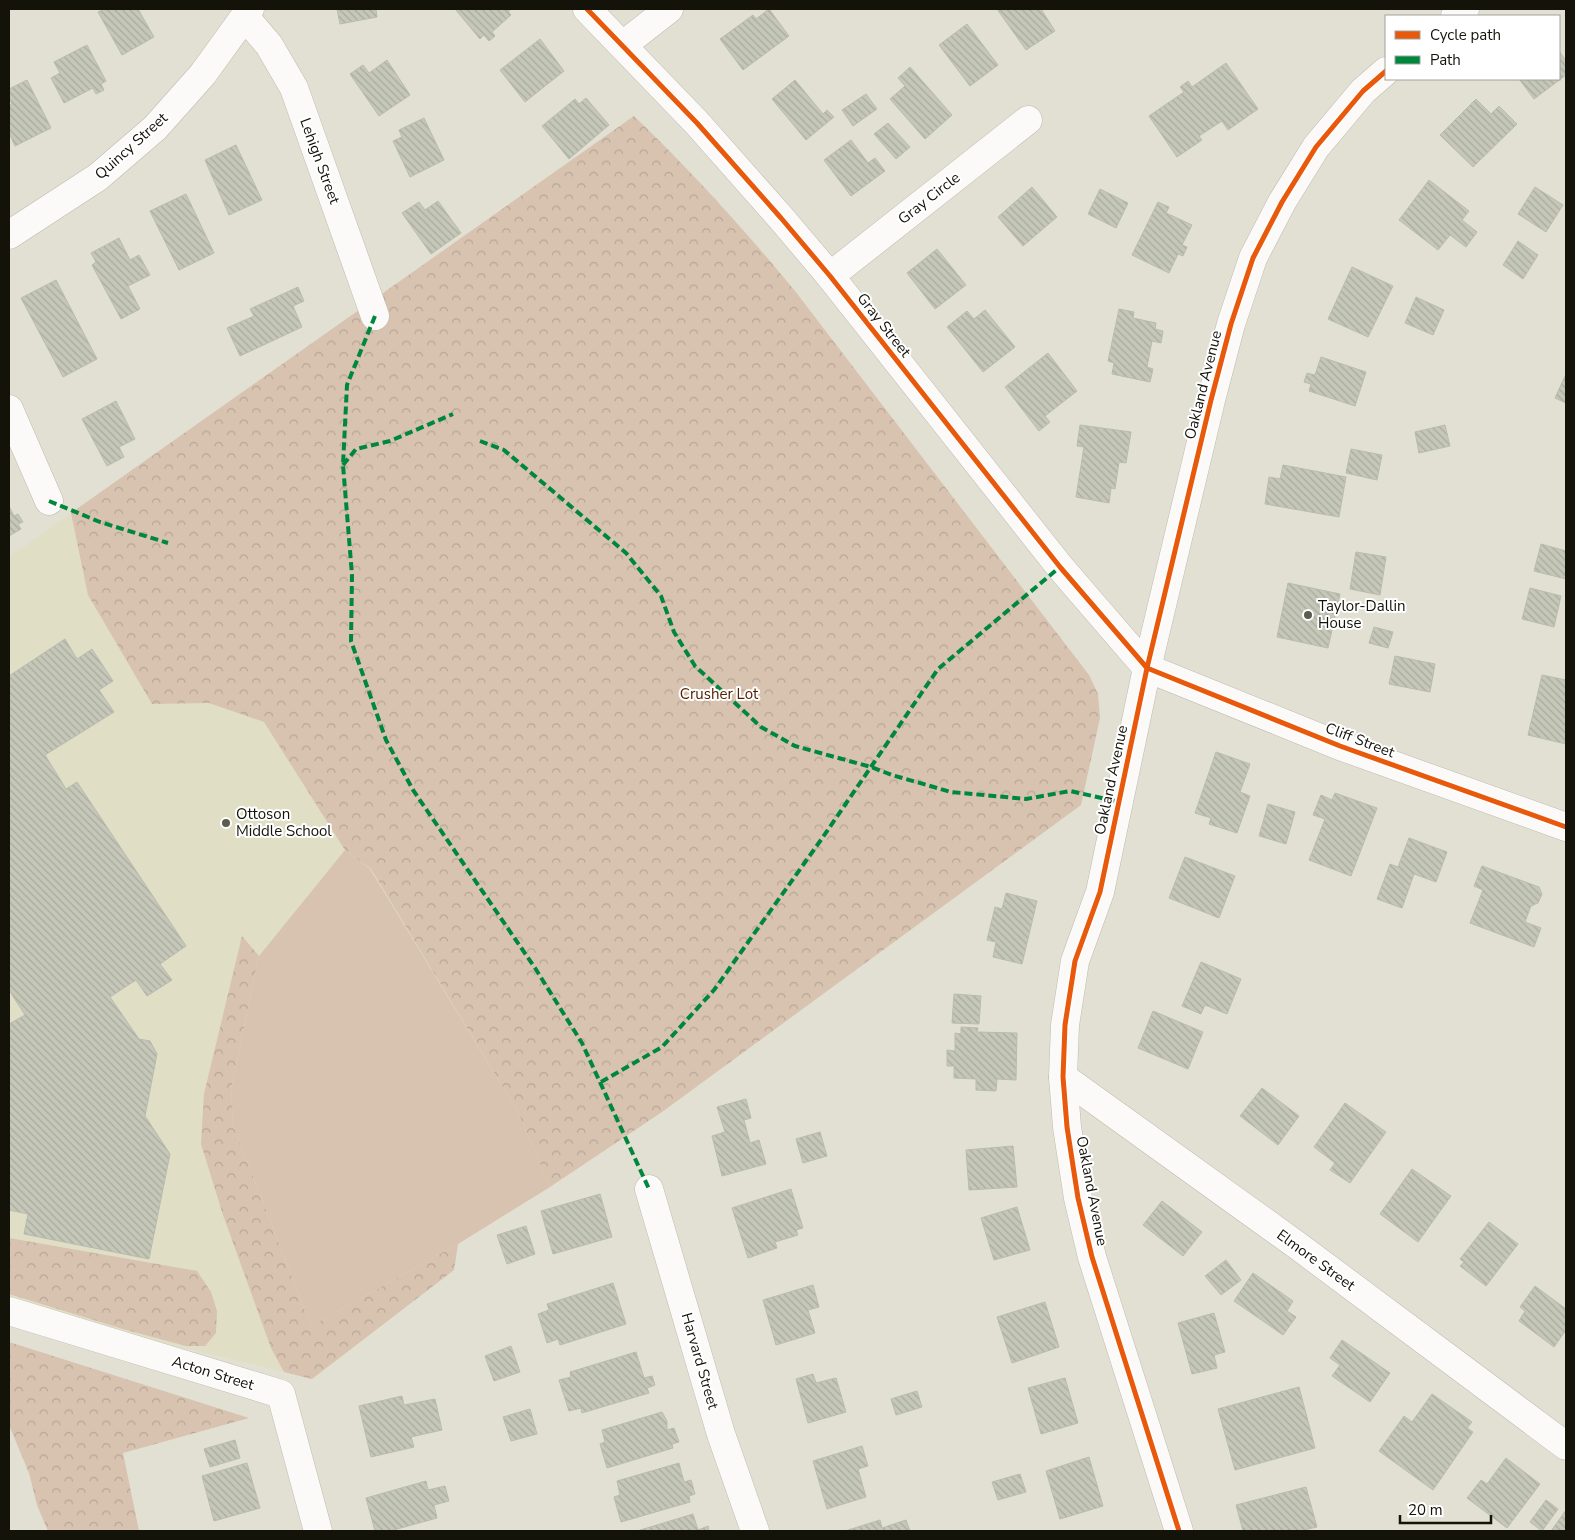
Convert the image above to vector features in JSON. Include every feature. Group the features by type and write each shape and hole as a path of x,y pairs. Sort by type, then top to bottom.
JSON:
{"street":[{"name":"Gray Street","path":"587,9 737,168 830,276 1060,567 1147,668"},
{"path":"623,45 669,9"},
{"name":"Quincy Street","path":"9,236 98,177 155,128 202,74 248,13"},
{"name":"Lehigh Street","path":"248,13 294,88 375,316"},
{"name":"Oakland Avenue","path":"1179,1531 1092,1257 1078,1198 1067,1127 1063,1077 1065,1025 1075,962 1100,892 1147,668 1226,343 1253,258 1282,202 1316,147 1363,92 1385,72"},
{"name":"Gray Circle","path":"830,276 1028,120"},
{"path":"9,408 49,501"},
{"name":"Cliff Street","path":"1147,668 1340,746 1566,827"},
{"name":"Elmore Street","path":"1063,1077 1298,1246 1566,1446"},
{"name":"Harvard Street","path":"649,1189 721,1434 754,1531"},
{"name":"Acton Street","path":"9,1311 281,1394 318,1531"}],"shaded area":[{"name":"Ottoson Middle School","path":"240,395 601,1152 458,1244 454,1270 312,1379 112,1330 9,1297 9,557"}],"green space":[{"name":"Crusher Lot","path":"634,116 717,201 795,291 1089,675 1098,694 1100,718 1081,805 662,1112 550,1187 518,1112 371,869 345,850 264,722 209,703 152,704 88,595 71,513"},
{"path":"345,850 370,869 518,1112 550,1187 458,1244 311,1326 233,1125 231,1089 259,956"},
{"path":"242,936 259,956 231,1089 233,1125 311,1326 458,1244 454,1270 312,1379 284,1372 271,1348 223,1215 201,1144 204,1094"},
{"path":"9,1238 197,1271 211,1292 217,1311 216,1333 205,1346 186,1346 9,1294"},
{"path":"9,1342 249,1418 123,1453 139,1531 48,1531 37,1505 29,1473 9,1425"}],"building":[{"path":"104,9 138,9 154,37 122,55 98,12"},
{"path":"337,9 376,9 377,17 340,24"},
{"path":"455,9 512,9 508,11 511,15 492,32 495,36 489,41 484,35 480,39"},
{"path":"769,9 789,36 743,70 720,39 753,15 756,19"},
{"path":"997,9 1041,9 1055,31 1026,50"},
{"path":"967,24 998,65 970,86 939,45"},
{"path":"540,39 564,71 525,102 500,70"},
{"path":"87,45 106,81 101,84 104,90 96,94 93,88 64,103 51,78 60,73 54,62"},
{"path":"1560,52 1566,61 1566,75 1560,80"},
{"path":"387,60 410,95 379,116 350,74 363,65 369,73"},
{"path":"1226,63 1258,109 1228,130 1222,121 1199,136 1202,140 1177,157 1149,116 1184,92 1180,87 1188,81 1192,87"},
{"path":"910,67 952,115 925,139 890,99 905,86 898,78"},
{"path":"27,80 51,128 15,146 9,133 9,106 12,104 9,98 9,89"},
{"path":"795,80 823,114 827,110 834,117 806,140 772,99"},
{"path":"1520,80 1559,80 1534,99"},
{"path":"866,94 877,109 853,126 842,110"},
{"path":"586,98 609,125 569,159 542,126 575,99 579,104"},
{"path":"1476,99 1491,114 1499,106 1517,124 1473,167 1440,135"},
{"path":"424,118 444,160 410,177 393,141 402,137 399,130"},
{"path":"888,123 910,147 896,159 874,134"},
{"path":"851,140 868,163 875,158 885,171 851,196 824,160"},
{"path":"236,145 262,200 229,215 205,160"},
{"path":"1429,180 1469,211 1462,220 1477,232 1466,247 1450,235 1438,250 1399,220"},
{"path":"1032,187 1057,217 1023,246 998,217"},
{"path":"1535,187 1563,205 1546,232 1518,214"},
{"path":"1100,189 1128,203 1116,228 1088,214"},
{"path":"186,194 214,253 179,270 150,211"},
{"path":"438,201 461,233 431,254 402,213 419,202 425,210"},
{"path":"1158,202 1169,207 1166,213 1192,225 1182,245 1187,247 1183,256 1178,254 1169,273 1132,255"},
{"path":"119,238 130,260 139,255 150,275 128,286 140,309 121,319 92,265 96,262 91,253"},
{"path":"1518,241 1538,255 1523,279 1503,265"},
{"path":"937,249 966,285 935,309 907,273"},
{"path":"1352,267 1393,286 1368,337 1328,319"},
{"path":"56,280 97,359 63,377 21,298"},
{"path":"298,287 304,301 293,306 302,327 240,356 227,328 254,316 250,309"},
{"path":"1416,297 1444,310 1433,335 1405,323"},
{"path":"1119,309 1134,312 1133,318 1156,323 1155,329 1163,331 1161,343 1152,341 1147,367 1153,369 1150,382 1112,374 1114,363 1108,361"},
{"path":"985,310 1015,347 983,372 947,327 967,311 974,319"},
{"path":"1048,353 1077,391 1045,416 1050,422 1039,431 1005,387"},
{"path":"1321,357 1366,372 1355,406 1309,391 1311,384 1304,382 1307,373 1315,375"},
{"path":"1566,374 1566,403 1555,398"},
{"path":"116,401 135,439 119,447 124,457 107,466 82,419"},
{"path":"1080,425 1131,432 1126,463 1119,462 1115,489 1111,488 1109,503 1076,497 1084,447 1077,446"},
{"path":"1445,425 1450,446 1419,453 1415,432"},
{"path":"1351,449 1382,455 1377,480 1346,473"},
{"path":"1283,465 1346,477 1339,517 1265,504 1269,477 1280,479"},
{"path":"9,506 14,516 18,514 23,522 18,524 21,529 9,536"},
{"path":"1541,544 1566,551 1566,579 1534,571"},
{"path":"1356,552 1386,557 1380,595 1350,589"},
{"name":"Taylor-Dallin House","path":"1288,583 1340,594 1328,648 1277,637"},
{"path":"1530,588 1561,596 1554,627 1522,619"},
{"path":"1374,627 1393,632 1388,648 1369,643"},
{"path":"65,639 77,659 92,649 113,681 99,690 114,712 45,755 66,789 77,782 186,946 160,964 172,980 147,996 136,980 110,997 139,1039 150,1041 157,1054 145,1116 170,1154 149,1259 24,1234 28,1214 9,1210 9,1024 25,1015 9,990 9,676"},
{"path":"1395,656 1435,664 1430,692 1389,684"},
{"path":"1542,675 1566,680 1566,744 1528,735"},
{"path":"1216,752 1250,764 1240,792 1250,796 1237,833 1209,824 1211,818 1195,813"},
{"path":"1335,793 1377,808 1351,876 1309,860 1325,819 1313,815 1321,795 1332,800"},
{"path":"1268,804 1295,812 1286,844 1259,836"},
{"path":"1409,838 1447,852 1436,882 1414,874 1402,908 1377,899 1390,864 1398,867"},
{"path":"1185,857 1235,876 1219,918 1169,898"},
{"path":"1482,866 1539,887 1542,894 1538,903 1531,906 1525,922 1541,928 1534,947 1470,923 1483,890 1474,886"},
{"path":"1006,893 1037,901 1022,964 993,957 996,942 987,940 995,907 1002,909"},
{"path":"1201,962 1241,979 1227,1014 1205,1005 1201,1014 1182,1006"},
{"path":"954,994 981,996 979,1024 952,1023"},
{"path":"1153,1011 1203,1032 1188,1069 1138,1048"},
{"path":"961,1027 978,1028 977,1032 1017,1033 1016,1080 997,1079 996,1091 976,1090 976,1079 954,1078 954,1066 947,1066 947,1050 955,1051 955,1033 961,1034"},
{"path":"1262,1088 1299,1116 1278,1145 1240,1116"},
{"path":"746,1099 751,1118 744,1120 750,1143 759,1140 766,1164 722,1176 712,1136 725,1132 717,1107"},
{"path":"1345,1103 1386,1132 1350,1183 1330,1170 1335,1163 1314,1147"},
{"path":"820,1132 827,1156 803,1163 796,1139"},
{"path":"1013,1146 1017,1187 969,1190 966,1150"},
{"path":"1412,1169 1451,1196 1418,1242 1380,1214"},
{"path":"791,1189 803,1228 796,1230 798,1235 775,1242 777,1248 748,1258 732,1208"},
{"path":"600,1194 612,1237 553,1254 541,1211"},
{"path":"1162,1201 1202,1232 1183,1256 1143,1225"},
{"path":"1017,1207 1030,1250 994,1260 981,1218"},
{"path":"1489,1222 1518,1244 1486,1286 1460,1266 1464,1262 1460,1259"},
{"path":"526,1226 535,1254 507,1264 497,1235"},
{"path":"1226,1260 1241,1280 1221,1295 1205,1276"},
{"path":"1253,1273 1293,1301 1287,1311 1296,1317 1283,1335 1234,1301"},
{"path":"613,1283 626,1324 560,1345 558,1339 547,1343 538,1314 549,1310 547,1304"},
{"path":"813,1285 819,1307 808,1310 815,1333 776,1345 763,1300"},
{"path":"1535,1286 1566,1309 1566,1330 1554,1347 1519,1321 1525,1311 1520,1307"},
{"path":"1045,1302 1059,1347 1012,1363 997,1317"},
{"path":"1214,1313 1225,1352 1214,1355 1217,1368 1192,1374 1178,1323"},
{"path":"1342,1340 1390,1373 1370,1402 1332,1376 1340,1365 1330,1358"},
{"path":"511,1346 520,1372 494,1381 485,1356"},
{"path":"636,1352 644,1378 652,1376 655,1385 647,1388 649,1393 582,1413 581,1408 569,1411 559,1380 571,1377 570,1372"},
{"path":"813,1374 816,1383 836,1378 846,1412 808,1423 796,1379"},
{"path":"1065,1378 1078,1423 1041,1434 1028,1388"},
{"path":"1299,1387 1315,1448 1235,1470 1218,1409"},
{"path":"917,1391 922,1407 896,1415 891,1399"},
{"path":"1432,1394 1472,1422 1467,1428 1473,1432 1433,1490 1379,1451 1404,1416 1412,1422"},
{"path":"402,1396 404,1405 435,1399 442,1430 411,1437 414,1447 371,1457 359,1406"},
{"path":"530,1409 537,1434 511,1441 503,1417"},
{"path":"662,1412 667,1421 667,1430 674,1428 679,1442 672,1444 673,1448 607,1468 600,1444 605,1442 602,1430"},
{"path":"235,1440 240,1458 210,1467 204,1449"},
{"path":"862,1446 868,1466 858,1469 866,1497 827,1509 813,1461"},
{"path":"1089,1457 1103,1506 1060,1519 1046,1471"},
{"path":"1506,1458 1540,1484 1507,1528 1467,1498 1481,1480 1487,1484"},
{"path":"247,1463 260,1508 214,1521 202,1476"},
{"path":"679,1463 684,1482 691,1480 695,1494 689,1496 690,1502 621,1522 614,1497 620,1495 617,1481"},
{"path":"1020,1474 1026,1492 998,1500 992,1482"},
{"path":"426,1481 428,1490 445,1486 449,1501 434,1505 437,1518 390,1531 375,1531 366,1498"},
{"path":"1306,1487 1317,1527 1300,1531 1243,1531 1236,1505"},
{"path":"1546,1500 1558,1509 1542,1531 1530,1522"},
{"path":"1566,1510 1566,1531 1551,1531"},
{"path":"693,1514 698,1530 708,1526 709,1531 637,1531"},
{"path":"880,1520 882,1528 906,1520 910,1531 845,1531"}],"marked path":[{"path":"375,316 347,385 343,465 352,575 351,641 386,740 413,790 535,968 582,1043 649,1189"},
{"path":"343,465 356,449 390,441 453,414"},
{"path":"480,441 504,450 626,553 661,596 674,632 695,666 761,727 795,746 951,792 1026,799 1070,791 1120,802"},
{"path":"49,501 100,522 168,543"},
{"path":"601,1082 662,1047 714,990 823,837 938,669 1060,567"}],"cycle path":[{"path":"587,9 697,123 781,218 830,276 1060,567 1147,668 1340,746 1566,827"},
{"path":"1179,1531 1092,1257 1078,1198 1067,1127 1063,1077 1065,1025 1075,961 1100,892 1147,668 1211,400 1231,324 1253,258 1282,202 1316,147 1363,91 1385,72"}],"place":[{"name":"Taylor-Dallin House","path":"1308,615"},
{"name":"Ottoson Middle School","path":"226,823"}]}
